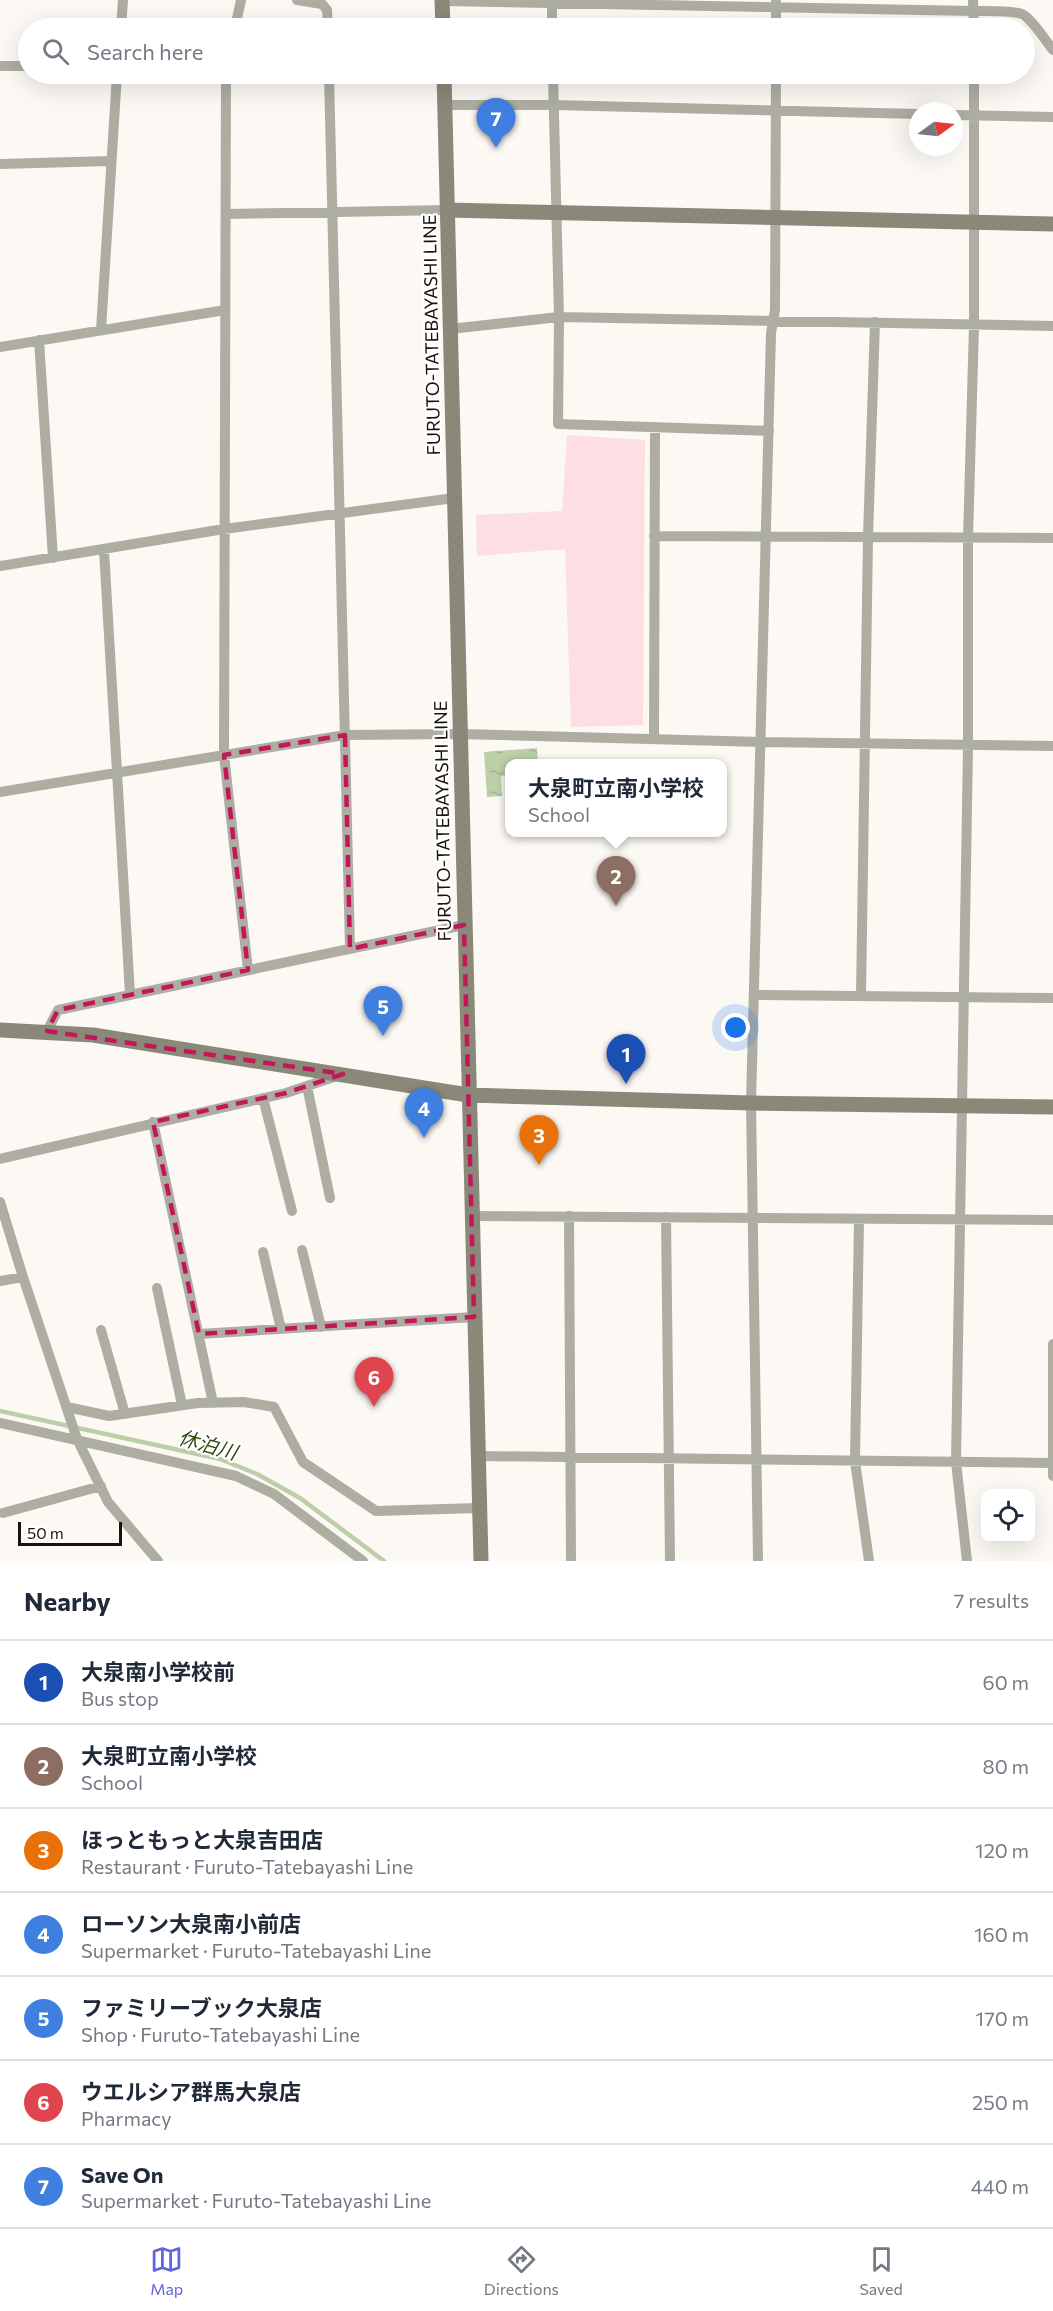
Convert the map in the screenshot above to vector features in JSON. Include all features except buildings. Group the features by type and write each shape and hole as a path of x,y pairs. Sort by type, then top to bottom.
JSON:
{"street":[{"path":"122,18 123,0"},
{"path":"237,18 241,0"},
{"path":"297,0 322,4 327,10 327,18"},
{"path":"443,18 442,1 974,5 1023,14 1026,18"},
{"path":"552,2 552,18"},
{"path":"1035,28 1053,50"},
{"path":"0,66 18,66"},
{"path":"100,330 116,84"},
{"path":"226,84 224,755 248,970"},
{"path":"329,84 350,949"},
{"name":"FURUTO-TATEBAYASHI LINE","path":"444,84 481,1561"},
{"path":"553,84 559,317 558,424 769,431"},
{"path":"758,1561 752,1103 765,537 775,310 776,84"},
{"path":"967,1561 956,1462 968,747 968,539 974,324 974,84"},
{"path":"445,105 554,105 909,114"},
{"path":"963,115 1053,117"},
{"path":"0,164 110,161"},
{"path":"226,214 447,210 1053,224"},
{"path":"0,346 225,310"},
{"path":"450,329 559,317 1053,327"},
{"path":"861,996 868,537 874,322"},
{"path":"39,340 53,558"},
{"path":"654,738 655,428"},
{"path":"0,566 224,529 454,498"},
{"path":"654,536 1053,538"},
{"path":"104,550 130,994"},
{"path":"0,792 345,735 459,734 968,747 1053,746"},
{"path":"47,1031 58,1010 464,925"},
{"path":"755,995 964,999 1053,998"},
{"path":"0,1030 93,1035 468,1095 752,1103 1053,1107"},
{"path":"0,1159 263,1098 343,1074"},
{"path":"307,1086 330,1198"},
{"path":"263,1098 292,1211"},
{"path":"153,1122 213,1402"},
{"path":"0,1202 77,1439 108,1502 158,1561"},
{"path":"471,1216 1053,1220"},
{"path":"569,1216 571,1561"},
{"path":"666,1217 670,1561"},
{"path":"859,1219 855,1461 868,1561"},
{"path":"302,1250 321,1327"},
{"path":"263,1252 281,1329"},
{"path":"0,1281 23,1277"},
{"path":"157,1288 182,1405"},
{"path":"199,1334 474,1317"},
{"path":"101,1330 125,1414"},
{"path":"1053,1344 1053,1476"},
{"path":"69,1412 109,1416 213,1402 243,1402 274,1407 303,1462 376,1511 479,1508"},
{"path":"0,1423 236,1476 274,1494 363,1561"},
{"path":"478,1456 1052,1463"},
{"path":"3,1513 101,1486"}],"highlighted area":[{"path":"345,735 350,949 464,925 474,1317 199,1334 153,1122 286,1093 343,1074 47,1031 58,1010 248,970 224,755"}],"shaded area":[{"path":"567,435 645,440 643,725 571,727 565,549 477,556 476,515 562,511"}],"water":[{"path":"537,748 538,759 505,759 505,776 501,776 502,796 487,797 484,752"}],"waterway":[{"name":"休泊川","path":"0,1411 220,1459 257,1474 300,1498 384,1561"}],"place":[{"name":"Save On","path":"496,148"},
{"name":"大泉町立南小学校","path":"616,906"},
{"name":"ファミリーブック大泉店","path":"383,1036"},
{"name":"大泉南小学校前","path":"626,1084"},
{"name":"ローソン大泉南小前店","path":"424,1138"},
{"name":"ほっともっと大泉吉田店","path":"539,1165"},
{"name":"ウエルシア群馬大泉店","path":"374,1407"}]}
